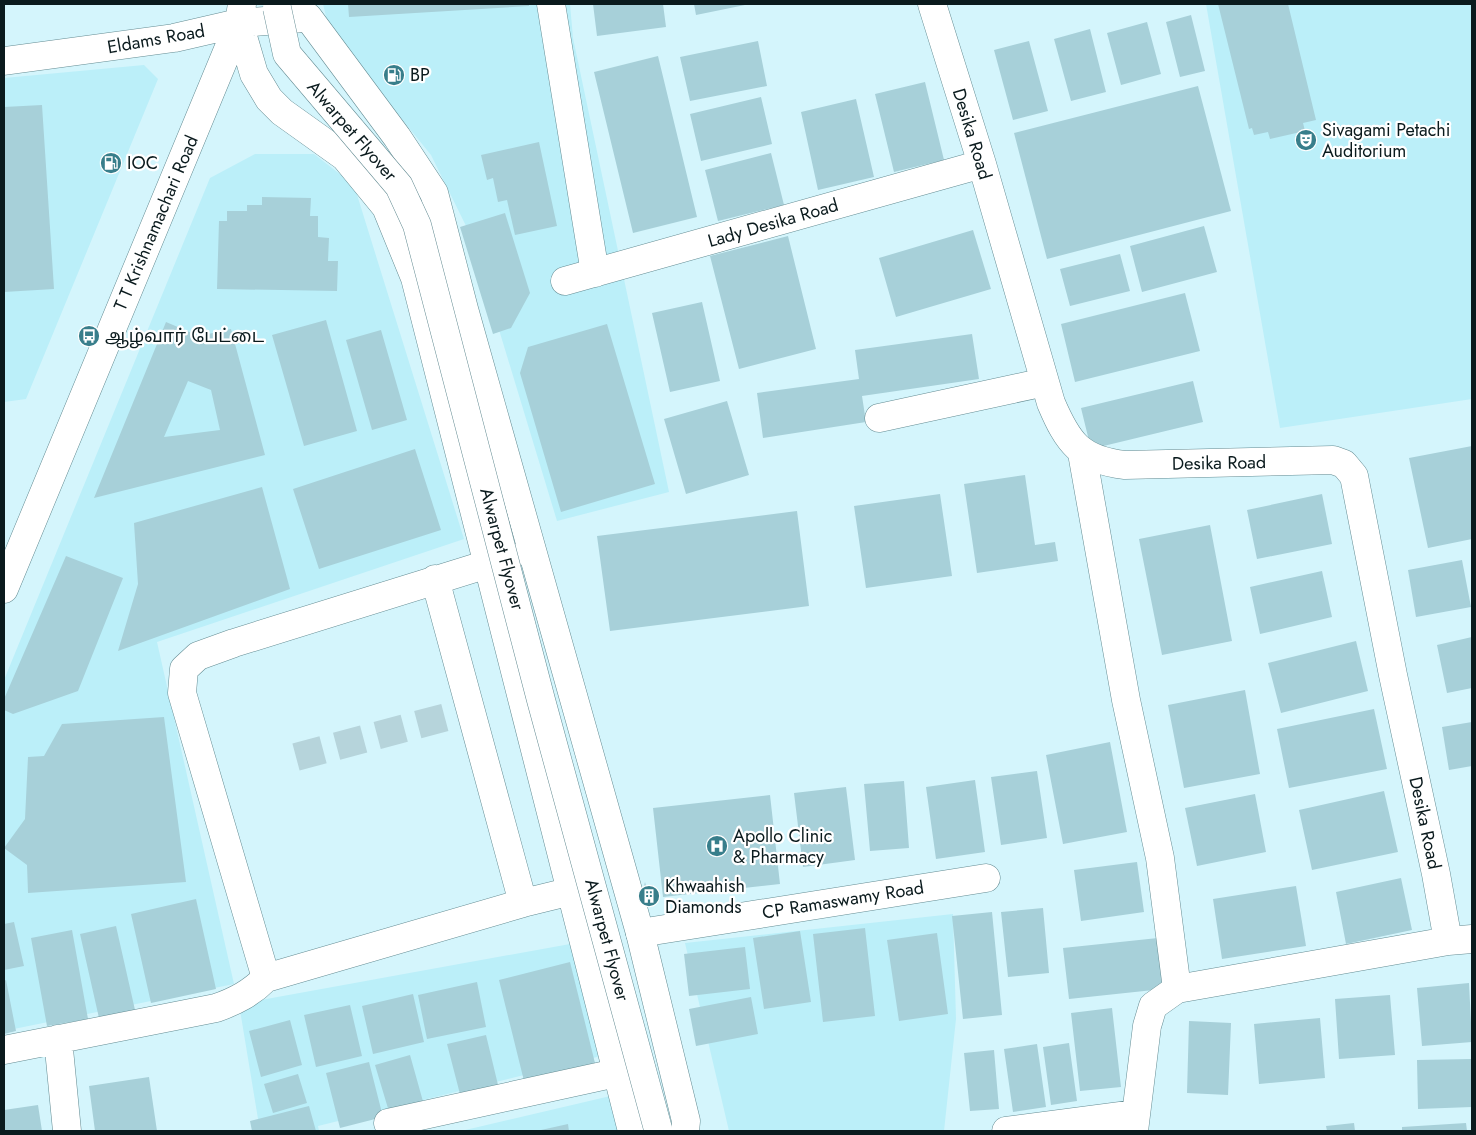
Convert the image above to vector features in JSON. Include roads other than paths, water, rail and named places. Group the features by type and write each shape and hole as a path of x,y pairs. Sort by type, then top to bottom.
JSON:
{"street":[{"name":"Alwarpet Flyover","path":"278,4 287,54 363,141 399,186 417,226 544,710 668,1130"},
{"path":"550,4 595,273"},
{"name":"Desika Road","path":"940,5 982,164 1045,382 1064,434 1082,453 1105,463 1126,465 1333,460 1344,464 1354,476 1393,674 1436,874 1460,940"},
{"path":"309,11 398,137 434,193 531,551 640,933 686,1121 668,1130"},
{"name":"Eldams Road","path":"4,61 174,38 241,14 309,11"},
{"path":"241,14 254,74 269,99 282,112 345,157 386,207 415,278 632,1131"},
{"name":"T T Krishnamachari Road","path":"4,590 241,14"},
{"name":"Lady Desika Road","path":"565,281 982,164"},
{"path":"879,418 1045,382"},
{"path":"1082,453 1126,700 1160,858 1177,989"},
{"path":"266,978 182,693 184,669 198,656 225,646 488,562 531,551"},
{"path":"435,579 462,712 523,903"},
{"name":"CP Ramaswamy Road","path":"640,933 986,878"},
{"path":"4,1050 216,1008 233,1002 253,991 266,978 523,903 572,892"},
{"path":"1006,1131 1135,1123 1147,1026 1153,1006 1177,989 1460,940"},
{"path":"58,1039 67,1131"},
{"path":"388,1123 616,1072"}],"tunnel":[{"path":"296,757 454,715"}],"place":[{"name":"BP","path":"394,75"},
{"name":"Sivagami Petachi Auditorium","path":"1306,140"},
{"name":"IOC","path":"111,163"},
{"name":"ஆழ்வார் பேட்டை","path":"89,336"},
{"name":"Apollo Clinic & Pharmacy","path":"717,846"},
{"name":"Khwaahish Diamonds","path":"649,896"}]}
